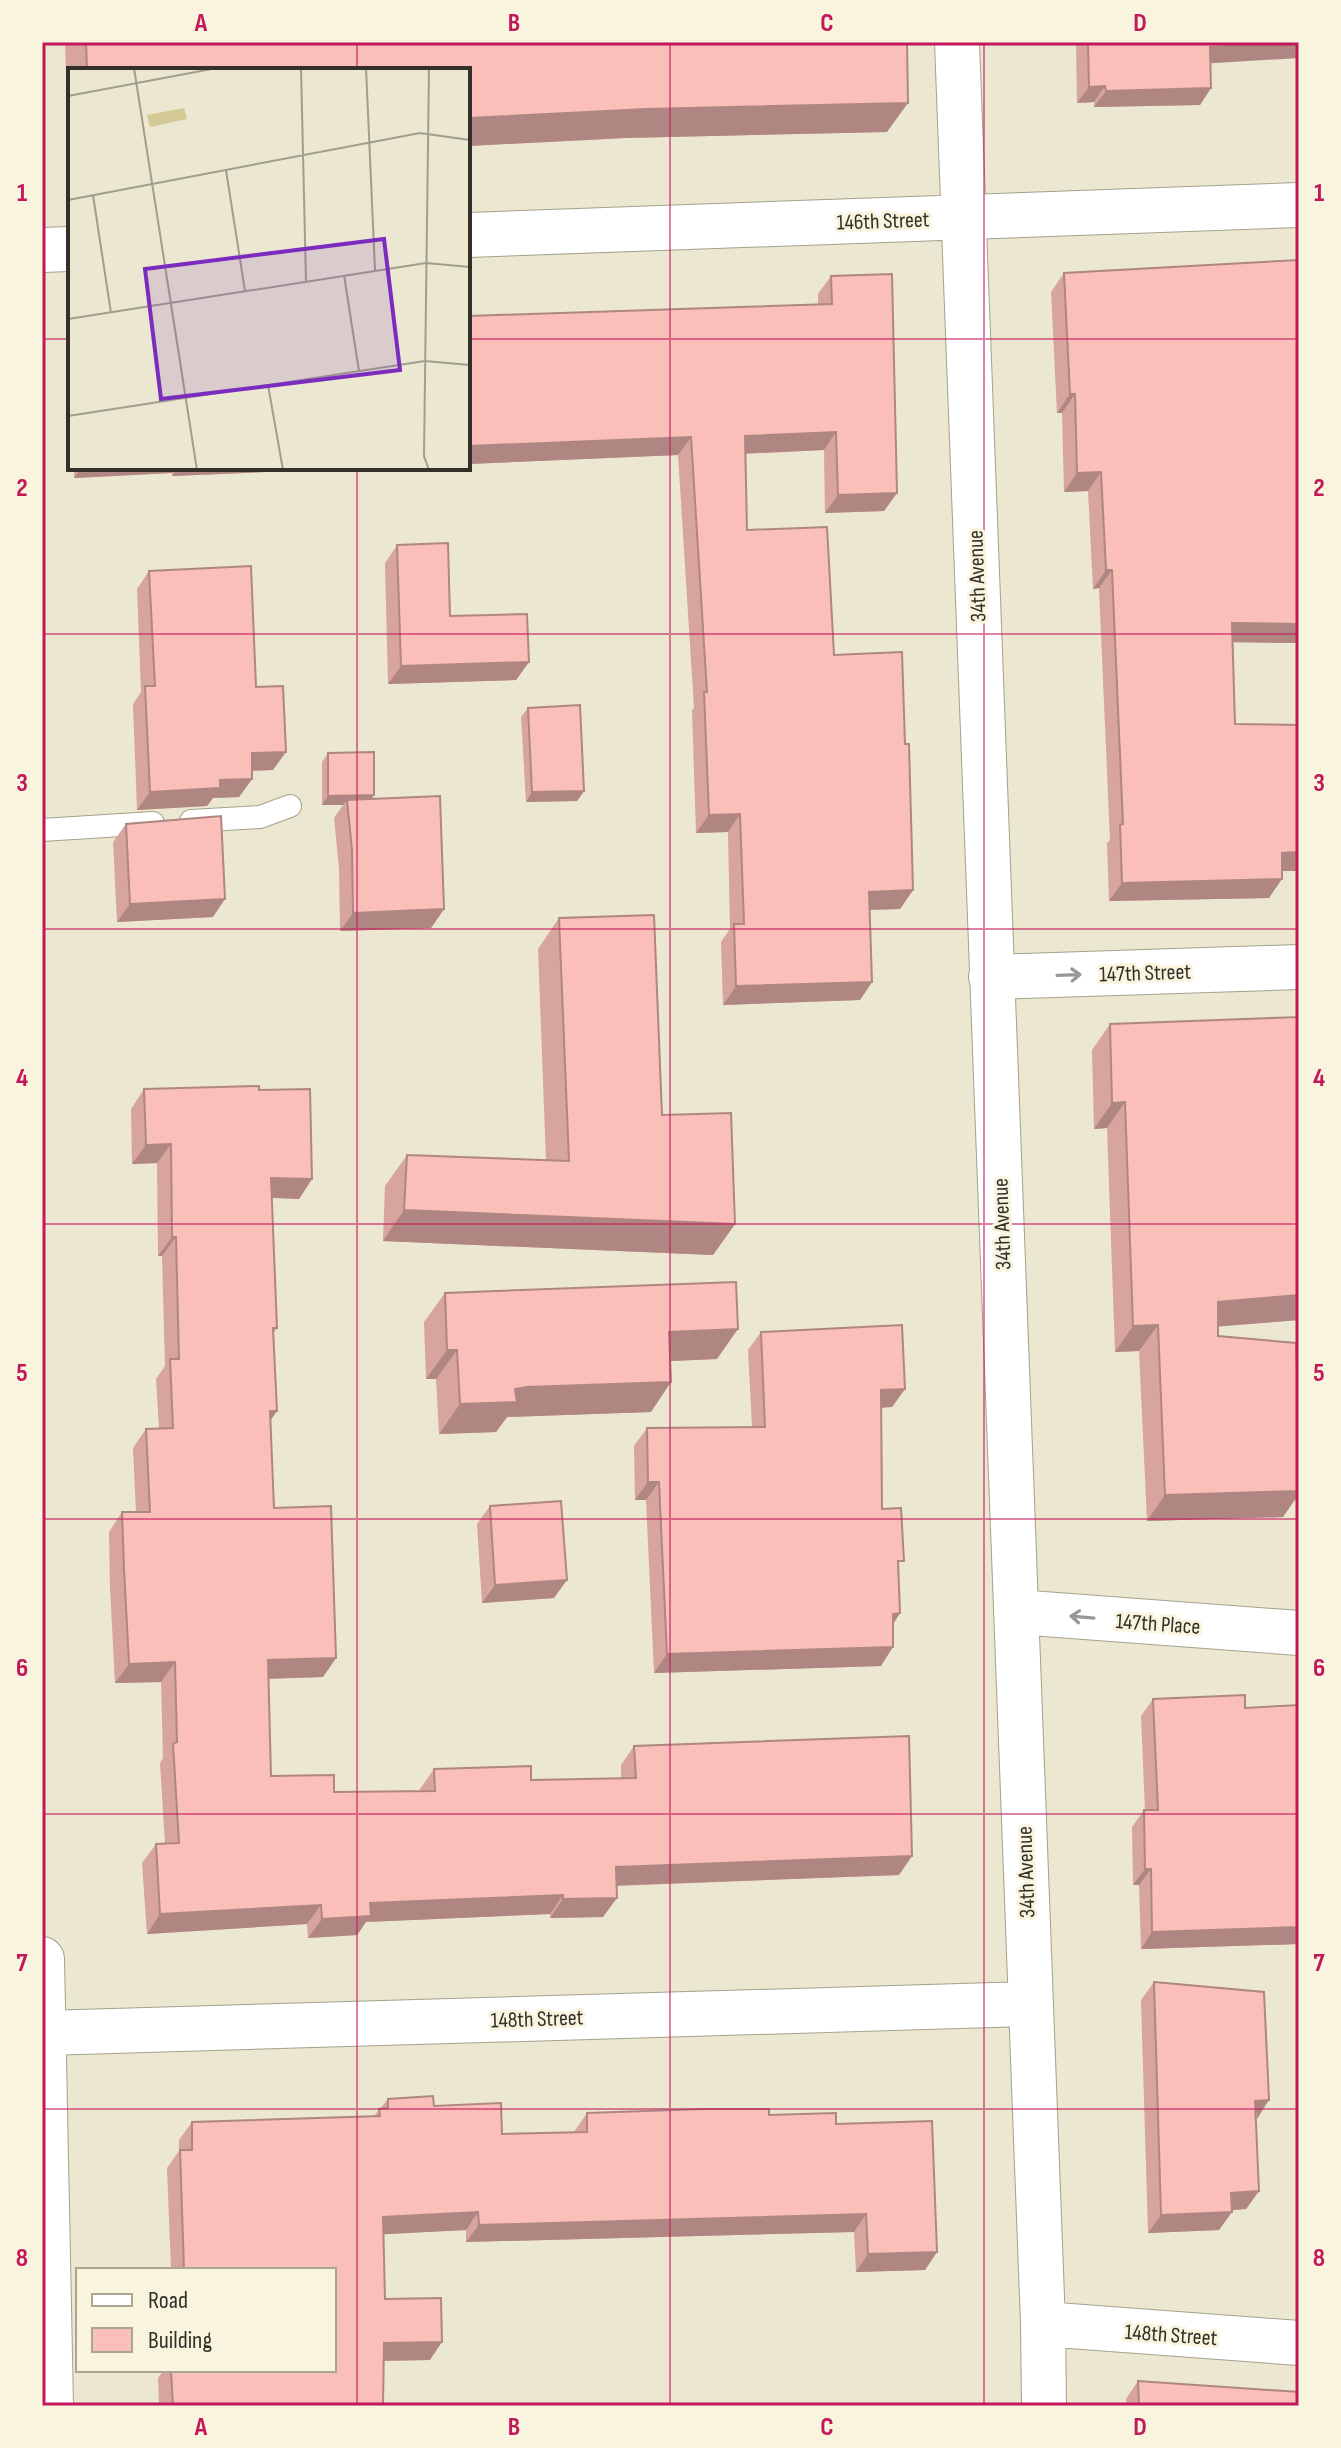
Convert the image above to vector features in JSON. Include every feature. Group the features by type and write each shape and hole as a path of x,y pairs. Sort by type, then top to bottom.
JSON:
{"street":[{"name":"34th Avenue","path":"957,42 1044,2406"},
{"name":"146th Street","path":"470,235 1299,205"},
{"path":"42,250 68,249"},
{"name":"147th Street","path":"991,977 1299,967"},
{"name":"147th Place","path":"1016,1612 1299,1633"},
{"path":"42,1959 51,2406"},
{"name":"148th Street","path":"45,2033 1030,2004"},
{"name":"148th Street","path":"1043,2324 1299,2343"}],"lane":[{"path":"42,830 260,817 290,806"}],"building":[{"path":"86,42 907,42 908,103 646,109 470,118 470,68 87,68"},
{"path":"1088,42 1299,42 1210,47 1211,88 1106,91 1105,86 1089,87"},
{"path":"1299,260 1299,624 1232,623 1235,724 1299,725 1299,852 1282,853 1282,879 1122,883 1120,825 1123,824 1112,570 1106,570 1101,472 1077,473 1075,394 1070,394 1064,273"},
{"path":"892,274 897,493 838,495 836,432 745,436 747,530 827,527 834,655 902,652 905,744 909,744 913,890 869,892 872,982 736,986 734,924 744,924 740,814 709,815 704,692 707,692 691,437 470,446 470,316 832,304 831,276"},
{"path":"448,543 450,616 527,614 529,662 401,666 397,545"},
{"path":"251,566 256,687 283,686 286,752 252,753 252,779 220,780 220,788 150,792 145,686 155,686 149,571"},
{"path":"580,705 584,791 532,792 528,708"},
{"path":"374,752 374,795 328,796 328,753"},
{"path":"440,796 444,909 353,913 347,800"},
{"path":"221,816 225,899 130,904 126,824"},
{"path":"654,915 662,1115 731,1113 735,1224 404,1210 407,1155 569,1161 559,918"},
{"path":"1299,1017 1299,1295 1218,1302 1218,1336 1296,1343 1299,1491 1165,1495 1158,1325 1133,1326 1125,1102 1112,1103 1110,1024"},
{"path":"259,1086 259,1090 310,1089 312,1179 271,1178 277,1328 273,1328 277,1411 270,1411 274,1508 331,1506 336,1658 268,1660 271,1776 334,1775 334,1792 435,1791 434,1769 531,1766 531,1780 636,1778 634,1746 909,1736 912,1856 616,1867 617,1898 563,1899 563,1895 370,1903 371,1916 322,1919 321,1905 160,1914 156,1844 179,1843 173,1744 177,1742 175,1662 129,1664 122,1512 150,1512 146,1429 173,1428 170,1359 179,1359 176,1237 172,1237 171,1144 146,1145 144,1089"},
{"path":"736,1282 738,1329 669,1332 671,1382 527,1387 515,1389 517,1402 460,1404 457,1350 447,1350 445,1293"},
{"path":"902,1325 905,1389 881,1390 882,1509 901,1508 904,1561 898,1561 900,1613 893,1614 893,1647 667,1654 659,1482 648,1482 647,1428 765,1427 761,1332"},
{"path":"561,1501 567,1580 495,1585 490,1506"},
{"path":"1245,1695 1245,1708 1299,1705 1299,1927 1152,1932 1151,1869 1145,1869 1144,1810 1158,1810 1153,1699"},
{"path":"1154,1982 1264,1992 1269,2100 1255,2101 1259,2191 1231,2193 1232,2212 1161,2215"},
{"path":"433,2096 434,2106 501,2103 502,2134 587,2132 587,2113 704,2109 769,2109 769,2115 836,2113 836,2124 932,2121 937,2252 868,2254 866,2214 479,2225 478,2212 383,2217 385,2299 441,2298 442,2342 384,2343 383,2406 173,2406 171,2372 336,2372 336,2268 184,2268 180,2150 192,2150 192,2122 380,2116 379,2109 388,2108 388,2099"},
{"path":"1138,2381 1299,2392 1299,2406 1139,2406"}]}
